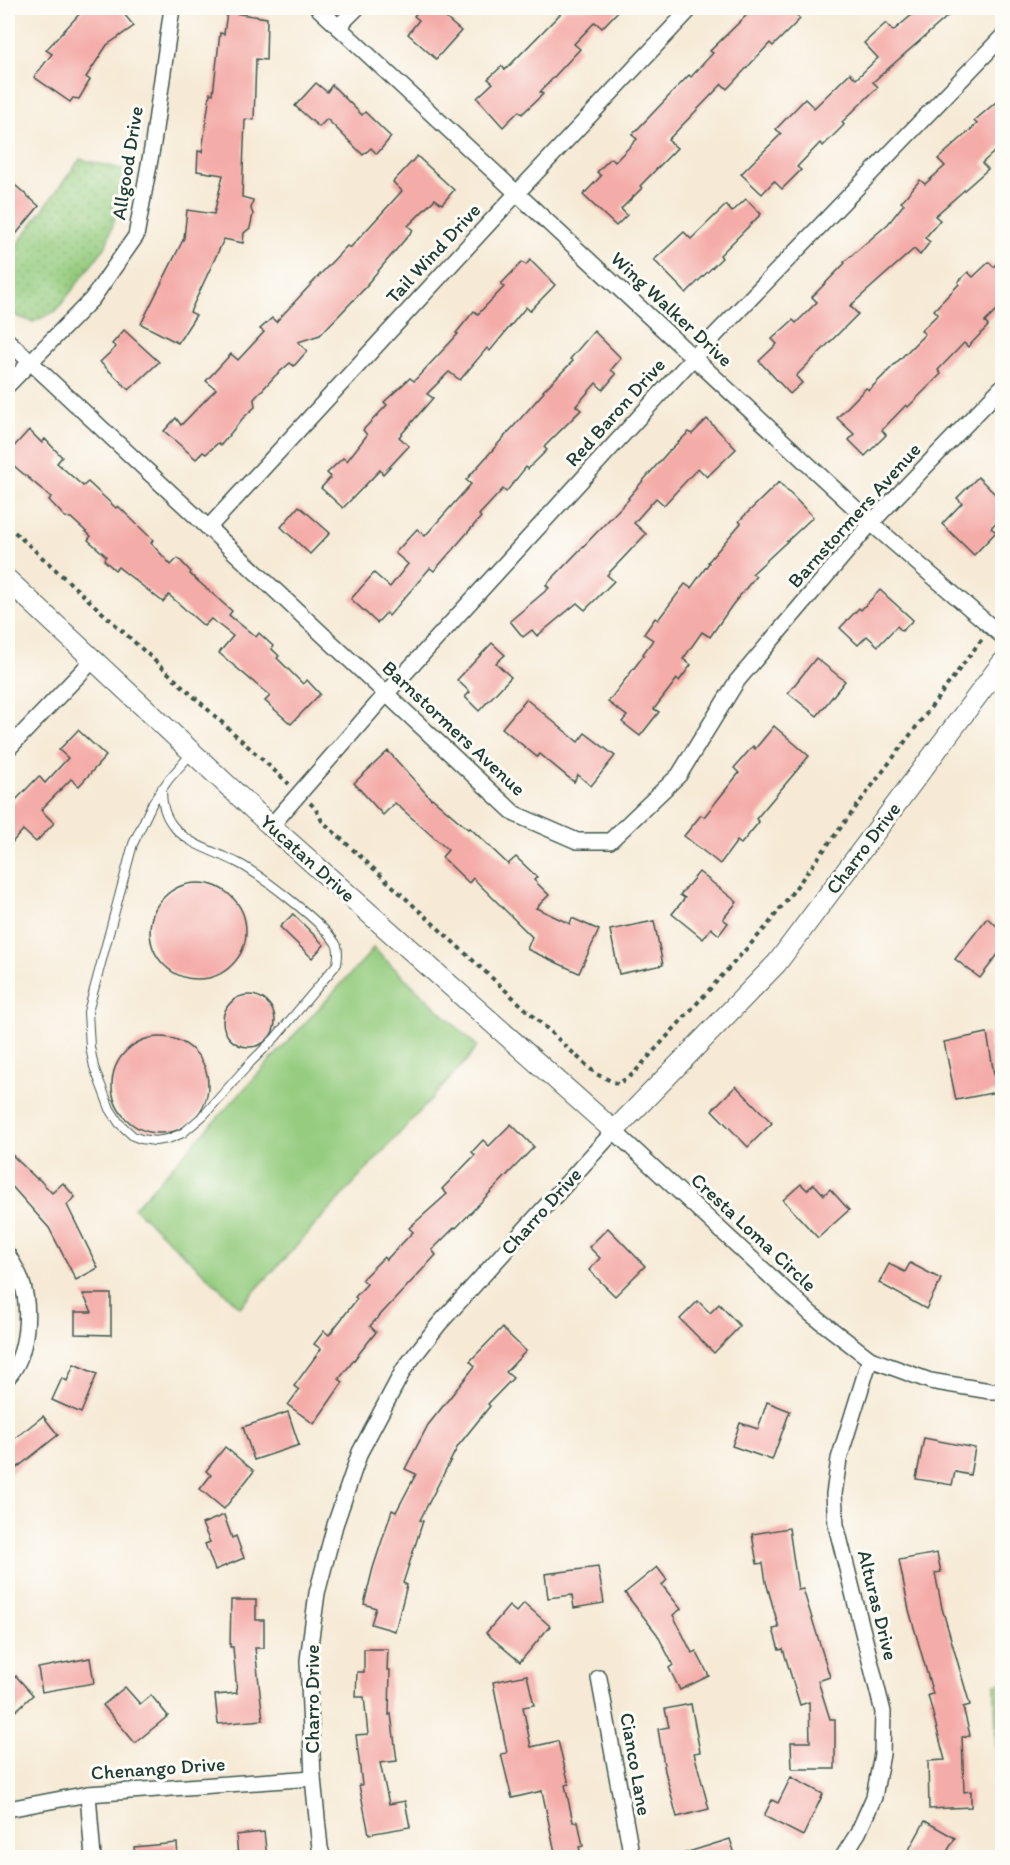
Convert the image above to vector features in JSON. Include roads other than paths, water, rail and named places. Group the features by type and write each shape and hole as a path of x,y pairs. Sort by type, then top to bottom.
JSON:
{"street":[{"name":"Allgood Drive","path":"8,385 92,298 136,236 153,143 172,8"},
{"name":"Wing Walker Drive","path":"318,8 871,523 1002,636"},
{"path":"338,27 357,8"},
{"name":"Tail Wind Drive","path":"208,528 517,192 691,8"},
{"name":"Red Baron Drive","path":"271,826 386,694 693,357 1002,37"},
{"name":"Barnstormers Avenue","path":"8,341 515,814 577,841 610,841 679,775 737,681 871,523 1002,387"},
{"name":"Yucatan Drive","path":"8,580 271,826 614,1131"},
{"path":"8,749 93,660"},
{"name":"Charro Drive","path":"323,1857 312,1778 308,1660 317,1593 335,1525 360,1452 404,1368 432,1333 614,1131 777,963 1002,663"},
{"name":"Cresta Loma Circle","path":"614,1131 811,1314 870,1359 930,1381 1002,1391"},
{"path":"8,1255 21,1280 27,1308 25,1338 15,1369 8,1377"},
{"name":"Alturas Drive","path":"842,1857 858,1833 874,1797 882,1754 883,1712 836,1525 834,1494 838,1459 870,1359"},
{"name":"Cianco Lane","path":"600,1678 632,1857"},
{"name":"Chenango Drive","path":"8,1809 88,1794 312,1778"},
{"path":"88,1794 93,1857"}],"lane":[{"path":"162,788 162,805 166,817 183,836 239,863 266,880 326,931 337,947 338,955 337,964 275,1038 204,1115 183,1133 155,1141 133,1136 119,1123 110,1108 94,1067 90,1047 88,1012 133,844 153,802 168,778 192,753"}]}
